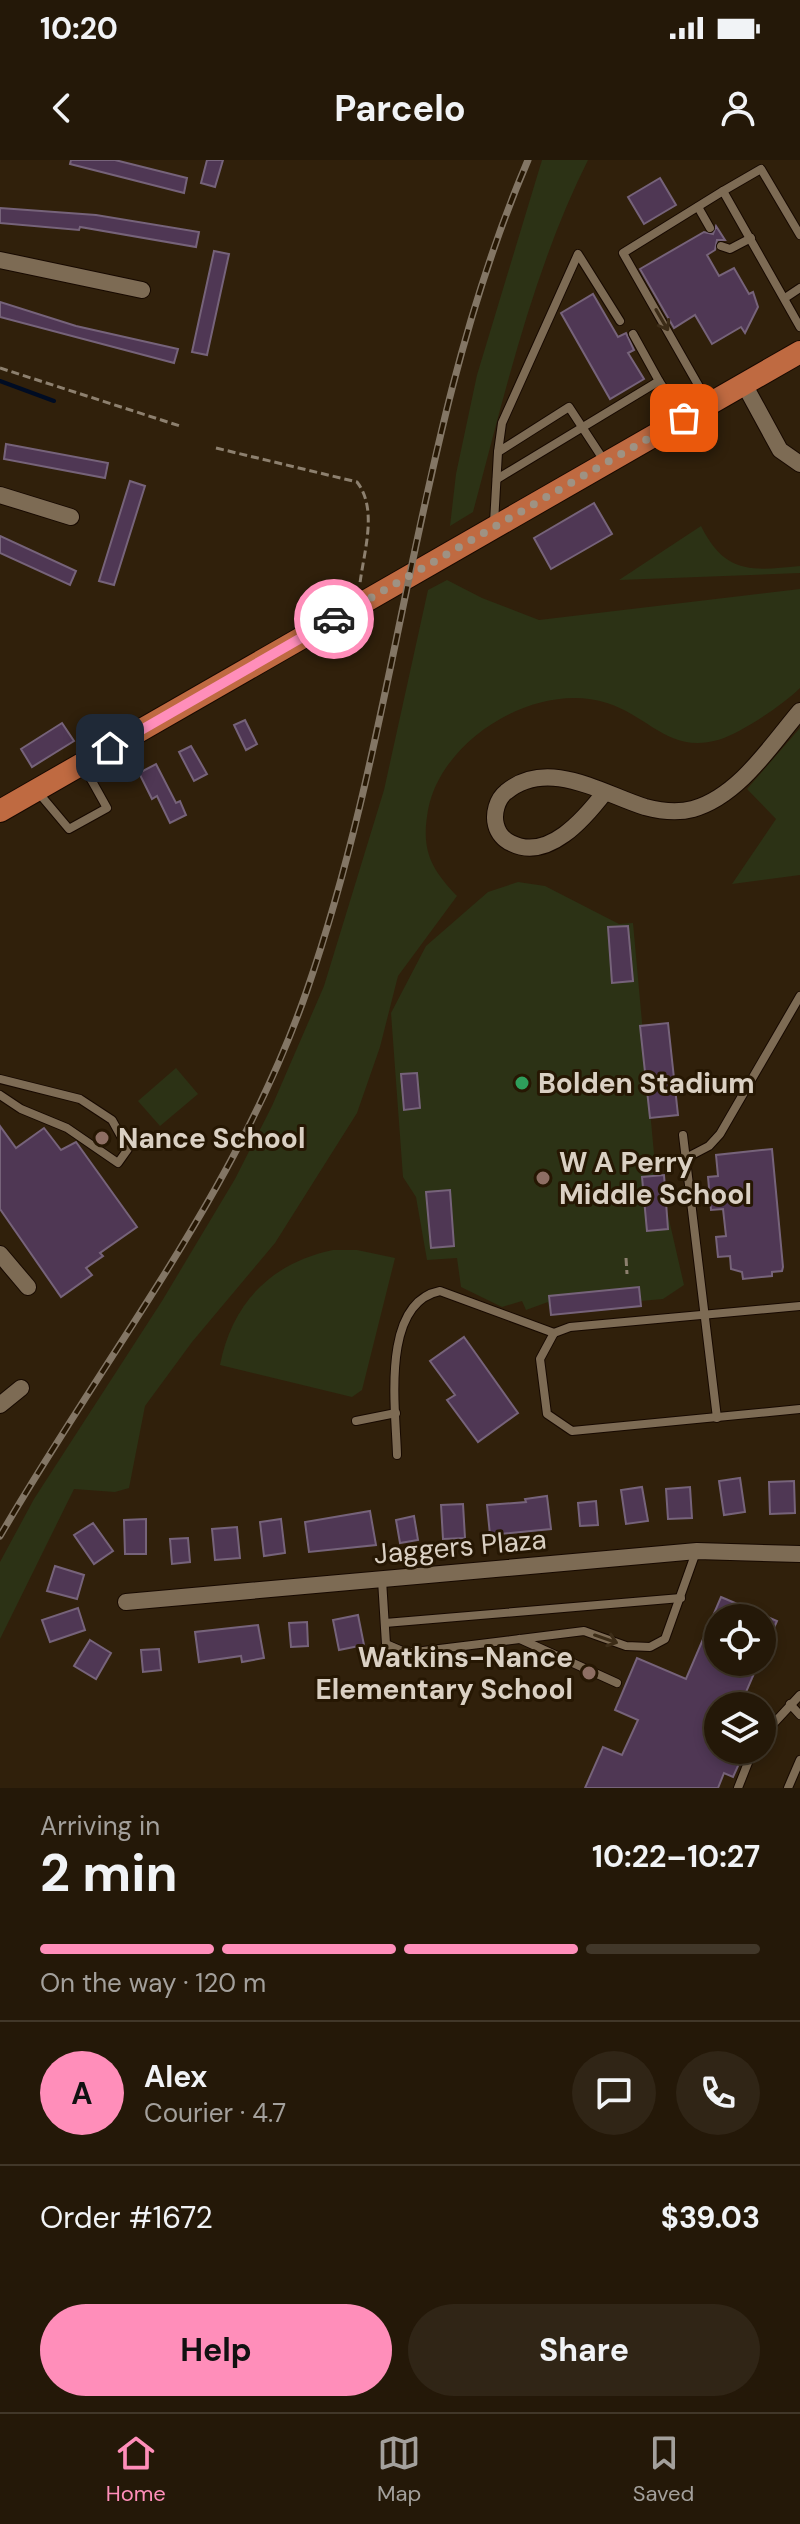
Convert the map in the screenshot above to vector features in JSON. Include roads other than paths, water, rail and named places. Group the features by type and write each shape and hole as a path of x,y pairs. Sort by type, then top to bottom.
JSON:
{"main road":[{"path":"0,811 800,352"}],"street":[{"path":"0,260 142,290"},
{"path":"744,384 780,450 800,464"},
{"path":"0,495 71,517"},
{"path":"605,792 584,817 544,845 515,845 502,837 495,825 496,809 503,794 527,782 569,779 657,810 680,811 704,805 742,778 800,711"},
{"path":"0,1254 28,1287"},
{"path":"0,1405 21,1388"},
{"name":"Jaggers Plaza","path":"126,1602 697,1551 800,1554"}],"lane":[{"path":"709,404 623,253 761,169 800,235"},
{"path":"723,191 800,327"},
{"path":"698,207 710,228"},
{"path":"721,246 730,249 751,238"},
{"path":"494,528 502,423 578,254 620,321"},
{"path":"785,298 800,288"},
{"path":"633,334 684,418"},
{"path":"497,479 659,381"},
{"path":"498,452 569,407 606,464"},
{"path":"36,791 69,829 107,808 82,764"},
{"path":"686,1158 709,1146 720,1134 800,996"},
{"path":"0,1079 80,1099 112,1120 128,1149 118,1163 67,1128 21,1109 0,1095"},
{"path":"683,1135 717,1418"},
{"path":"397,1455 398,1340 410,1311 424,1296 440,1291 554,1333 570,1327 800,1306"},
{"path":"554,1333 540,1359 547,1414 564,1428 582,1432 800,1409"},
{"path":"356,1421 396,1413"},
{"path":"382,1580 386,1644 407,1653 584,1631 626,1646 650,1647 665,1639 697,1551"},
{"path":"385,1623 681,1598"},
{"path":"519,1639 617,1683"},
{"path":"776,1720 800,1695"},
{"path":"790,1704 800,1715"},
{"path":"788,1788 800,1760"},
{"path":"738,1788 747,1764"}],"waterway":[{"path":"0,381 54,401"}],"railway":[{"path":"0,1536 207,1203 245,1134 307,990 339,887 365,783 433,468 459,364 490,261 528,160"}],"place":[{"name":"Bolden Stadium","path":"522,1083"},
{"name":"Nance School","path":"102,1138"},
{"name":"W A Perry Middle School","path":"543,1178"},
{"name":"Watkins-Nance Elementary School","path":"589,1673"}]}
